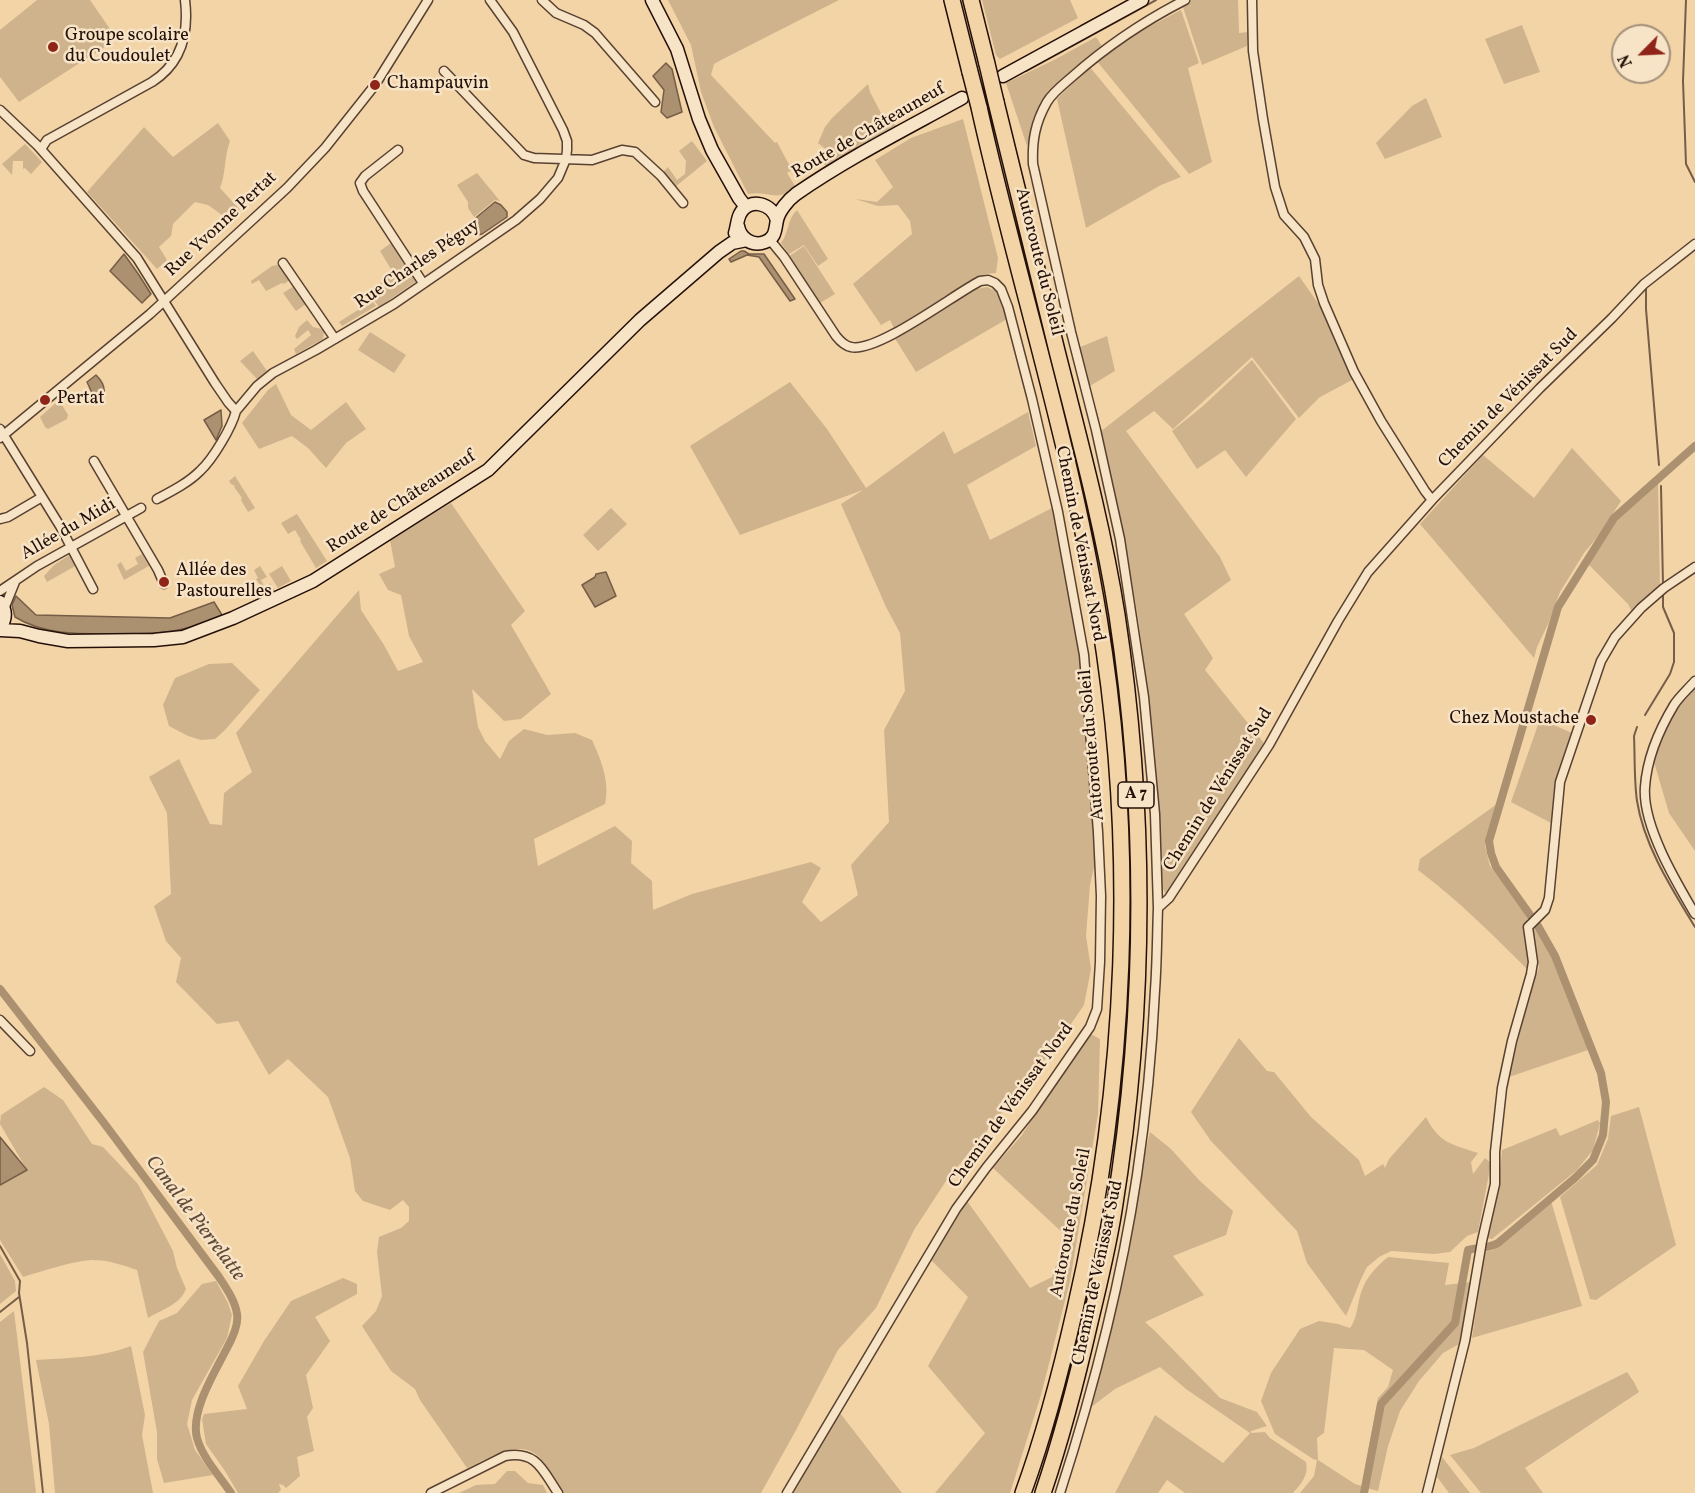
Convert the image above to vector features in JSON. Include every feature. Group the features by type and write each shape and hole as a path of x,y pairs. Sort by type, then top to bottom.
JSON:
{"highway":[{"name":"Autoroute du Soleil","path":"952,0 1054,406 1078,511 1099,619 1119,799 1122,890 1120,982 1113,1084 1105,1154 1086,1262 1062,1366 1023,1493"},
{"name":"Autoroute du Soleil","path":"970,0 1096,508 1117,614 1130,718 1138,815 1140,930 1136,1030 1114,1210 1104,1266 1080,1365 1043,1493"}],"main road":[{"path":"652,0 677,49 699,119 712,150 738,198 746,207 739,215 732,243"},
{"path":"1003,76 1142,0"},
{"name":"Route de Châteauneuf","path":"746,207 756,204 766,206 793,196 852,159 962,98"},
{"name":"Route de Châteauneuf","path":"2,617 20,631 68,641 154,640 183,637 233,618 313,581 488,470 640,320 697,270 732,243 747,240 758,244 770,240 775,234 777,220 783,208 793,196"},
{"path":"766,206 774,212 777,220"},
{"path":"738,226 741,234 747,240"}],"street":[{"path":"39,147 47,140 152,82 160,75 178,52 186,36 188,18 186,0"},
{"name":"Rue Yvonne Pertat","path":"1,434 164,301 287,188 325,148 375,85 428,0"},
{"path":"542,0 556,14 584,24 595,33 655,102"},
{"path":"1158,908 1155,814 1144,697 1120,539 1033,164 1033,135 1048,99 1057,90 1109,46 1185,0"},
{"path":"1252,0 1253,51 1263,119 1275,187 1284,214 1304,237 1316,259 1321,294 1354,372 1381,421 1432,500"},
{"path":"493,1 513,32 563,130 567,141 566,159"},
{"path":"444,71 524,155 534,158 592,160 622,150 635,152 661,176 682,202"},
{"path":"0,110 39,147 137,258 215,383 236,411"},
{"path":"398,150 365,176 360,183 423,283"},
{"name":"Rue Charles Péguy","path":"157,499 201,471 234,421 236,411 257,386 273,373 394,304 524,213 558,178 566,159"},
{"name":"Chemin de Vénissat Nord","path":"770,240 784,257 836,336 851,347 869,346 886,338 980,281 988,280 996,283 1006,298 1055,501 1084,655 1101,897 1097,1009 1090,1028 1032,1111 956,1209 787,1493"},
{"name":"Chemin de Vénissat Sud","path":"1060,1493 1080,1432 1097,1366 1119,1272 1137,1176 1156,988 1158,908 1169,898 1269,745 1368,572 1432,500 1540,388 1644,284 1695,244"},
{"path":"283,262 335,339"},
{"path":"1,434 42,497 93,590"},
{"path":"94,461 164,584"},
{"path":"0,519 42,497"},
{"name":"Allée du Midi","path":"0,591 32,568 141,508"},
{"path":"1427,1493 1466,1341 1479,1254 1495,1184 1495,1152 1502,1089 1533,962 1528,927 1545,910 1548,898 1560,782 1601,661 1615,637 1641,608 1664,588 1695,567"},
{"name":"Allée du Midi","path":"2,617 15,582"},
{"path":"1695,681 1675,704 1652,749 1645,788 1647,807 1664,859 1695,914"},
{"path":"0,1020 30,1051"},
{"path":"431,1493 505,1456 517,1454 530,1457 558,1493"}],"shaded area":[{"name":"Groupe scolaire du Coudoulet","path":"37,0 90,0 117,39 19,102 0,77 0,30"},
{"path":"668,0 839,0 714,64 711,75 775,143 777,142 792,170 787,173 795,186 789,191 778,195 748,194 714,127 701,92 691,45"},
{"path":"982,0 1070,0 1078,18 1000,59 996,55"},
{"path":"1191,0 1238,0 1239,33 1248,32 1247,46 1202,65 1182,4"},
{"path":"1181,10 1199,63 1188,68 1212,162 1189,174 1096,60 1135,34"},
{"path":"1522,25 1540,72 1504,84 1485,39"},
{"path":"1096,37 1102,46 1044,98 1027,146 1006,83"},
{"path":"666,63 672,69 682,112 667,118 661,112 664,90 653,76"},
{"path":"1089,66 1181,177 1161,185 1086,228 1057,99"},
{"path":"868,84 883,117 897,126 827,167 821,161 829,152 818,143 825,127"},
{"path":"1426,98 1442,137 1385,159 1376,143 1412,106"},
{"path":"963,119 998,258 996,273 985,274 894,328 890,320 881,325 853,284 912,234 910,221 898,205 878,206 855,199 877,202 893,187 875,160 911,138"},
{"path":"218,123 230,141 220,188 241,211 229,220 208,205 195,202 173,224 171,236 159,247 167,260 157,269 87,192 144,127 173,157"},
{"path":"692,141 707,161 675,187 663,172 668,167 677,180 685,174 686,161 679,151"},
{"path":"25,144 42,162 31,174 25,168 23,169 23,161 13,161 12,175 2,164"},
{"path":"477,173 500,201 495,200 474,217 457,185"},
{"path":"495,202 507,212 507,217 478,235 472,221"},
{"path":"797,210 828,259 818,266 804,245 789,254 781,243 791,218"},
{"path":"391,243 405,266 407,265 413,273 415,282 379,307 368,292 394,274 380,251"},
{"path":"804,246 835,294 820,303 788,257"},
{"path":"741,251 749,254 764,254 795,299 790,301 759,257 747,255 731,262 729,259"},
{"path":"124,254 151,294 142,303 110,271"},
{"path":"277,265 290,280 266,291 259,280 252,284 251,281"},
{"path":"1299,276 1329,319 1354,379 1320,397 1299,418 1252,357 1173,429 1154,411 1126,431 1220,557 1231,580 1184,614 1213,658 1205,670 1264,743 1168,897 1159,883 1142,647 1134,593 1100,432"},
{"path":"294,286 306,304 296,311 283,293"},
{"path":"987,287 998,292 1007,319 916,372 894,337 977,289"},
{"path":"368,295 376,306 342,326 339,322 361,308 358,302"},
{"path":"307,320 313,327 322,329 323,339 296,354 294,349 311,335 308,330 297,339 295,336 299,327"},
{"path":"370,332 406,355 394,373 358,350"},
{"path":"1107,336 1115,371 1088,387 1078,348"},
{"path":"253,351 267,371 257,379 240,361"},
{"path":"1252,360 1296,419 1246,477 1225,450 1197,469 1172,431 1203,406"},
{"path":"96,375 104,390 97,396 92,393 87,382"},
{"path":"790,382 827,429 866,488 944,431 954,454 1028,412 1036,446 967,485 990,540 1052,508 1081,656 1096,859 1090,885 1086,936 1091,969 1084,1005 1058,1043 946,1181 914,1230 876,1308 838,1350 761,1493 561,1493 545,1464 530,1451 521,1449 503,1452 467,1468 420,1400 415,1389 391,1371 362,1326 376,1311 382,1296 377,1252 379,1237 401,1228 409,1221 409,1207 403,1200 390,1210 363,1201 355,1191 350,1158 328,1097 288,1059 269,1075 238,1021 217,1024 176,982 181,958 166,941 154,906 171,894 167,813 149,777 179,759 210,824 222,825 224,793 252,772 236,733 359,590 361,610 398,671 423,662 409,636 401,595 388,590 379,574 395,567 390,540 451,503 525,611 511,625 551,694 521,719 504,721 472,689 478,727 485,741 500,759 509,741 524,729 547,735 575,733 592,740 604,771 605,804 534,839 538,866 615,826 632,841 631,863 652,881 653,910 692,894 811,862 821,868 802,902 821,922 858,895 851,865 889,822 884,730 905,691 900,633 886,607 841,504 863,490 740,535 690,446"},
{"path":"276,384 291,415 311,430 346,402 366,429 346,443 326,468 308,448 292,436 259,449 242,423 268,390"},
{"path":"59,400 68,415 67,419 48,429 40,417"},
{"path":"221,410 222,426 216,440 204,420"},
{"path":"1572,448 1621,501 1560,592 1534,658 1420,524 1483,455 1534,498"},
{"path":"235,476 255,508 248,512 235,486 229,481"},
{"path":"1658,483 1660,588 1632,612 1628,604 1589,565 1616,519"},
{"path":"611,508 627,524 598,551 583,535"},
{"path":"297,514 327,561 316,568 295,530 288,534 281,523"},
{"path":"71,554 77,565 47,582 44,576 54,565"},
{"path":"142,554 149,566 124,580 117,565 121,562 126,571 138,564 135,558"},
{"path":"260,566 267,577 261,580 265,588 270,583 275,591 260,598 256,591 262,588 256,579 258,578 254,570"},
{"path":"282,566 291,581 278,588 269,574"},
{"path":"606,572 616,596 595,607 582,585 596,574"},
{"path":"16,596 36,615 170,618 214,602 222,615 195,626 148,634 65,633 39,628 15,617 12,605"},
{"path":"232,663 260,690 225,730 215,739 201,740 169,726 163,705 175,678 209,664"},
{"path":"1695,689 1695,851 1669,813 1654,762 1659,740 1676,709"},
{"path":"1540,719 1572,733 1558,780 1551,823 1511,802"},
{"path":"1497,804 1485,846 1490,866 1529,917 1524,924 1525,945 1529,957 1527,969 1461,905 1418,870 1420,859"},
{"path":"1536,928 1556,963 1588,1050 1509,1077 1532,983 1539,968 1532,930"},
{"path":"1089,1033 1100,1039 1098,1114 1070,1281 1041,1395 1010,1493 935,1493 985,1433 928,1366 968,1297 930,1259 967,1201 1030,1288 1052,1277 1066,1236 993,1168 1022,1135"},
{"path":"1239,1038 1267,1071 1274,1072 1311,1117 1359,1160 1365,1176 1383,1164 1385,1168 1389,1159 1426,1117 1441,1137 1453,1145 1478,1153 1471,1162 1473,1174 1485,1158 1491,1163 1478,1232 1467,1236 1450,1252 1434,1254 1391,1251 1379,1257 1367,1267 1346,1316 1307,1263 1297,1231 1211,1141 1191,1112"},
{"path":"44,1087 63,1100 92,1144 103,1147 138,1184 173,1251 186,1289 170,1307 148,1318 137,1270 110,1262 84,1261 23,1277 0,1240 0,1185 27,1170 0,1124 1,1115"},
{"path":"1639,1107 1676,1245 1596,1300 1590,1299 1560,1197 1597,1165 1608,1139 1611,1116"},
{"path":"1598,1120 1600,1123 1593,1150 1577,1170 1492,1239 1486,1238 1499,1184 1502,1150 1556,1128 1560,1136"},
{"path":"1150,1132 1171,1149 1199,1180 1233,1211 1226,1235 1173,1256 1204,1295 1145,1322 1220,1398 1257,1412 1267,1426 1251,1431 1251,1433 1265,1432 1270,1438 1306,1462 1305,1475 1293,1493 1185,1493 1167,1480 1158,1493 1115,1493 1155,1415 1223,1463 1250,1433 1186,1389 1160,1367 1115,1389 1090,1408"},
{"path":"0,1137 27,1170 0,1185"},
{"path":"1551,1201 1582,1306 1472,1338 1485,1252 1493,1250"},
{"path":"0,1254 15,1281 16,1291 0,1304"},
{"path":"1388,1257 1449,1263 1445,1285 1471,1282 1461,1343 1443,1353 1419,1381 1400,1411 1388,1446 1378,1491 1362,1484 1378,1398 1388,1387 1393,1370 1364,1350 1334,1348 1324,1433 1317,1438 1318,1460 1355,1484 1362,1486 1361,1493 1300,1493 1314,1476 1317,1460 1275,1434 1261,1401 1271,1373 1300,1329 1319,1321 1350,1328 1365,1284 1375,1269"},
{"path":"343,1278 357,1284 357,1294 315,1317 330,1341 306,1375 313,1408 307,1417 314,1451 297,1457 300,1476 286,1488 279,1484 281,1490 278,1493 238,1493 206,1444 202,1419 204,1414 247,1409 238,1386 291,1301"},
{"path":"216,1281 232,1315 227,1338 192,1400 187,1424 195,1450 213,1475 164,1483 157,1459 157,1432 143,1352 159,1321 177,1313 202,1284"},
{"path":"14,1311 36,1493 0,1493 0,1322"},
{"path":"131,1346 145,1415 142,1435 153,1493 55,1493 49,1424 36,1360 96,1355"},
{"path":"1627,1372 1639,1392 1525,1468 1543,1493 1481,1493 1450,1455 1474,1448"},
{"path":"840,1413 902,1493 793,1493"},
{"path":"1442,1457 1470,1493 1449,1493 1437,1477"},
{"path":"507,1471 515,1471 528,1483 543,1485 547,1493 459,1493 476,1485 495,1484"}],"waterway":[{"path":"1081,26 1129,0"},
{"path":"1026,71 1156,0"},
{"path":"1686,0 1683,81 1686,164 1695,182"},
{"path":"1001,70 1031,54"},
{"path":"1646,286 1659,465"},
{"name":"Canal de Pierrelatte","path":"1364,1493 1381,1404 1455,1323 1468,1250 1498,1243 1575,1178 1593,1160 1603,1135 1606,1102 1601,1073 1555,956 1538,926 1496,867 1489,841 1558,607 1614,518 1695,446"},
{"path":"1661,486 1663,585"},
{"path":"1645,715 1670,674 1674,662 1674,633 1663,607 1663,592"},
{"path":"1637,727 1634,736 1635,777 1641,818 1652,851 1695,927"},
{"name":"Canal de Pierrelatte","path":"0,989 104,1123 219,1277 232,1299 237,1314 236,1327 200,1404 196,1427 197,1438 203,1453 231,1493"},
{"path":"0,1246 20,1281 19,1293 27,1343 43,1493"},
{"path":"0,1312 19,1297"}],"place":[{"name":"Groupe scolaire du Coudoulet","path":"53,47"},
{"name":"Champauvin","path":"375,85"},
{"name":"Pertat","path":"45,400"},
{"name":"Allée des Pastourelles","path":"164,582"},
{"name":"Chez Moustache","path":"1591,720"}]}
